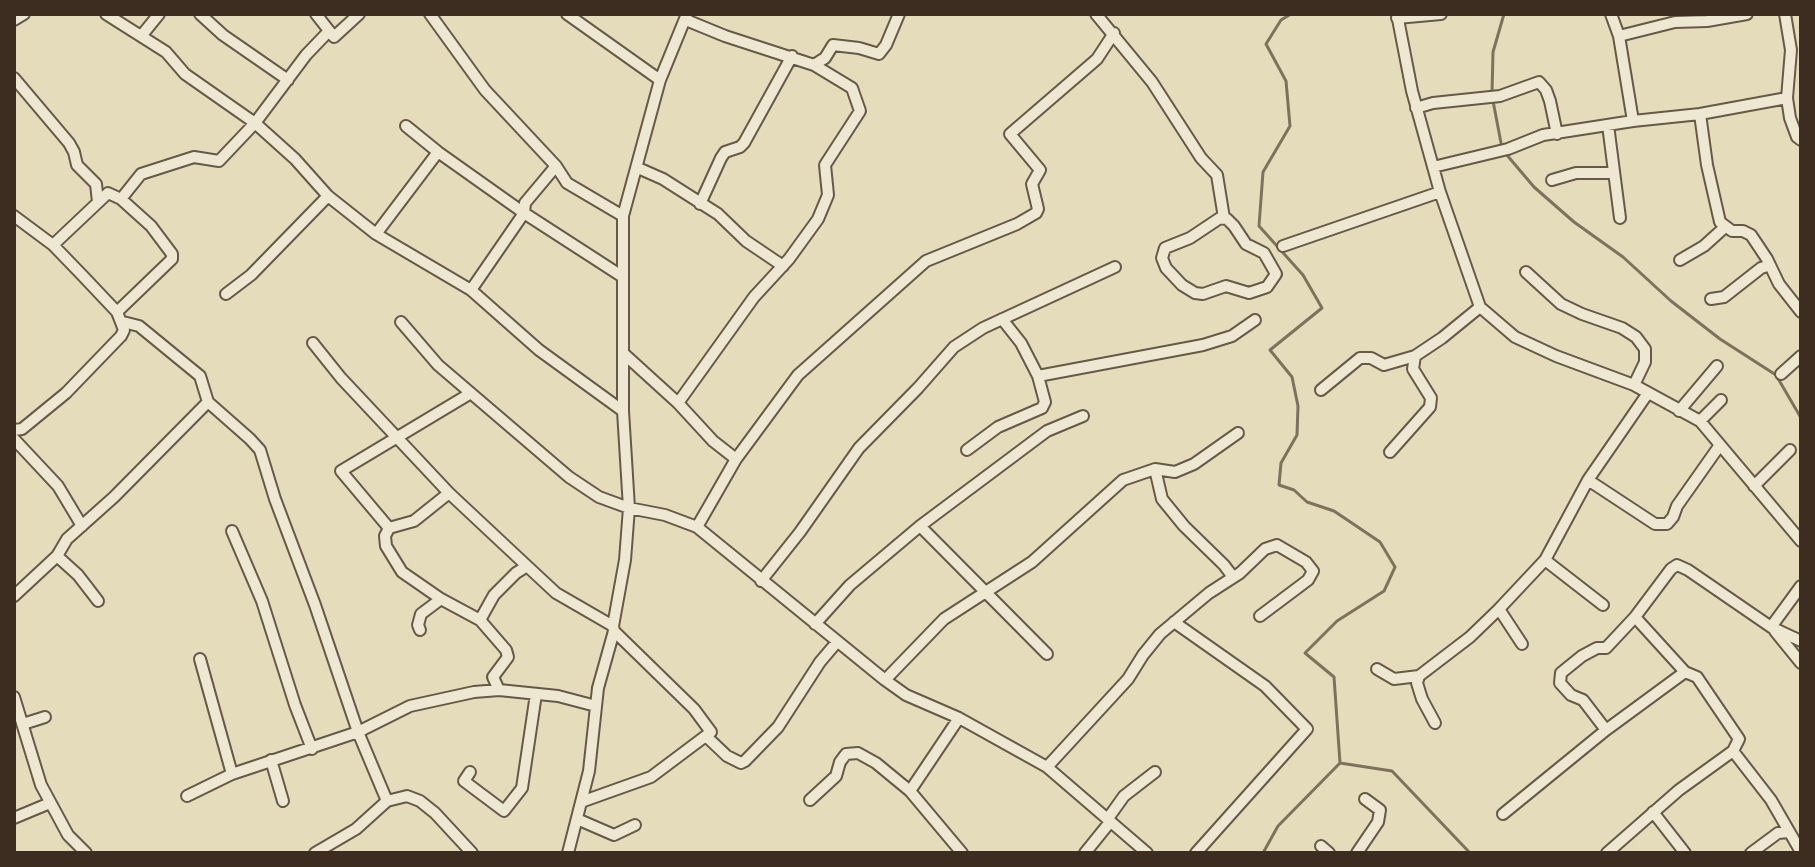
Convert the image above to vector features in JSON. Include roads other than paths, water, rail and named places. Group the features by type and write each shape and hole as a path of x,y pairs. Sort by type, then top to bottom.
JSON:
{"street":[{"path":"14,20 24,14"},
{"path":"106,14 166,52 185,74 255,123 295,159 328,196 376,234 471,290 539,350 623,411"},
{"path":"142,35 159,14"},
{"path":"200,14 223,35 288,80"},
{"path":"316,14 334,37 359,14"},
{"path":"430,14 485,90 556,166 567,183 623,216"},
{"path":"567,14 660,80"},
{"path":"814,65 825,58 833,45 879,54 899,14"},
{"path":"1096,14 1152,82 1201,158 1217,175 1224,218 1234,226 1246,244 1264,253 1276,274 1267,287 1249,293 1226,286 1203,294 1195,293 1182,285 1166,268 1162,258 1165,248 1190,238 1224,218"},
{"path":"1441,14 1397,16 1416,108 1440,192 1480,307 1515,337 1634,385 1700,421 1801,541"},
{"path":"1611,14 1619,36 1633,121"},
{"path":"1619,36 1675,22 1707,21 1747,14"},
{"path":"1785,14 1791,50 1787,98 1790,118 1801,140"},
{"path":"568,853 589,771 598,688 614,629 625,560 629,508 623,411 623,216 660,80 686,17 725,36 814,65 852,88 860,111 825,165 828,195 818,219 783,266 754,297 678,403"},
{"path":"121,199 141,174 194,157 219,161 255,123 306,55 329,31"},
{"path":"697,527 736,459 791,383 926,261 1017,224 1036,213 1038,209 1032,184 1040,170 1010,134 1097,59 1114,33"},
{"path":"700,204 721,158 725,152 744,143 792,56"},
{"path":"14,78 69,143 77,165 96,184 98,202"},
{"path":"1416,108 1433,103 1500,96 1539,82 1546,90 1557,134"},
{"path":"1433,167 1508,149 1543,135 1700,114 1787,98"},
{"path":"1700,114 1716,214 1725,227 1751,235 1779,284 1801,312"},
{"path":"1608,125 1620,218"},
{"path":"406,126 524,213 623,277"},
{"path":"376,234 438,152"},
{"path":"471,290 524,213 525,203 556,166"},
{"path":"638,168 663,179 718,214 746,241 783,266"},
{"path":"1552,180 1576,173 1614,173"},
{"path":"1283,246 1440,192"},
{"path":"14,430 22,429 66,393 121,336 120,317 172,259 172,254 151,226 121,199 108,193 53,245"},
{"path":"226,294 273,255 328,196"},
{"path":"14,216 53,245 120,317 139,326 200,376 208,402 260,450 358,732 387,801"},
{"path":"1680,260 1704,246 1725,227"},
{"path":"1711,299 1724,297 1761,268 1770,265"},
{"path":"761,581 859,448 954,347 1002,319 1115,267"},
{"path":"1526,272 1561,304 1622,328 1636,337 1645,349 1645,362 1634,385"},
{"path":"1321,390 1360,358 1371,358 1384,365 1415,356 1480,307"},
{"path":"967,450 998,427 1042,408 1045,402 1038,376 1021,343 1002,319"},
{"path":"1038,376 1203,345 1232,336 1255,320"},
{"path":"401,322 438,365 569,477 599,497 697,527 885,680 906,695 959,718 1047,767 1147,853"},
{"path":"313,343 341,378 449,493 556,593 614,629 701,715 711,732 651,777 581,802"},
{"path":"623,353 678,403 713,441 736,459"},
{"path":"1390,452 1430,407 1431,398 1413,369 1415,356"},
{"path":"1781,374 1801,356"},
{"path":"1679,411 1717,366"},
{"path":"389,528 341,471 471,393"},
{"path":"1377,669 1394,679 1419,676 1470,637 1499,609 1545,560 1588,480 1648,393"},
{"path":"1700,421 1721,400"},
{"path":"14,596 57,556 67,539 208,402"},
{"path":"815,624 850,585 920,526 1047,431 1083,416"},
{"path":"885,680 944,619 1032,562 1123,480 1155,469 1175,472 1194,464 1238,433"},
{"path":"14,439 58,486 82,526"},
{"path":"1588,480 1655,524 1667,524 1720,445"},
{"path":"1754,486 1790,450"},
{"path":"1155,469 1162,499 1233,577"},
{"path":"449,493 414,521 389,528 385,536 386,546 402,572 441,599 480,620 508,653 493,677 499,690"},
{"path":"920,526 1047,654"},
{"path":"232,531 262,601 312,749"},
{"path":"1047,767 1128,679 1143,655 1174,622 1265,549 1277,545 1306,562 1313,571 1308,580 1260,616"},
{"path":"57,556 78,575 98,601"},
{"path":"1545,560 1603,605"},
{"path":"1606,730 1583,700 1571,695 1558,679 1565,668 1582,656 1597,648 1606,648 1635,617 1664,576 1677,565 1771,627 1801,641"},
{"path":"480,620 494,595 527,566"},
{"path":"1771,627 1801,586"},
{"path":"420,630 421,614 441,599"},
{"path":"1499,609 1522,644"},
{"path":"1607,853 1679,790 1733,751 1739,739 1697,677 1685,672 1635,617"},
{"path":"1174,622 1265,686 1307,729 1196,853"},
{"path":"1771,627 1801,663"},
{"path":"707,737 727,756 741,763 745,761 778,727 820,662 837,642"},
{"path":"200,659 232,774"},
{"path":"1503,814 1606,730 1685,672"},
{"path":"1419,676 1417,683 1422,699 1435,723"},
{"path":"187,796 232,774 358,732 410,706 474,692 499,690 558,696 596,706"},
{"path":"470,772 464,781 504,811 522,788 536,694"},
{"path":"14,697 27,745 50,803 68,835 86,853"},
{"path":"23,724 45,717"},
{"path":"910,791 959,718"},
{"path":"1733,751 1771,800 1801,852"},
{"path":"810,800 836,776 846,754 858,753 876,763 910,791 962,853"},
{"path":"271,760 283,801"},
{"path":"1085,853 1110,822 1109,817 1124,796 1155,772"},
{"path":"315,853 356,829 387,801 407,796 420,801 435,813 472,853"},
{"path":"1357,853 1378,822 1380,810 1365,799"},
{"path":"14,818 50,803"},
{"path":"1653,812 1685,853"},
{"path":"577,819 614,835 635,825"},
{"path":"1751,853 1778,833 1789,832"}],"waterway":[{"path":"1291,14 1281,20 1266,44 1286,81 1290,126 1263,172 1259,226 1303,275 1322,308 1270,350 1292,377 1298,406 1297,435 1281,463 1279,485 1294,490 1307,502 1334,511 1380,542 1395,567 1384,591 1337,621 1305,653 1334,677 1340,763"},
{"path":"1492,93 1493,52 1504,14"},
{"path":"1493,101 1502,148"},
{"path":"1506,154 1534,187 1574,222 1623,257 1671,301 1720,339 1776,375 1801,418"},
{"path":"1340,763 1392,771 1470,853"},
{"path":"1263,853 1278,826 1340,763"}]}
